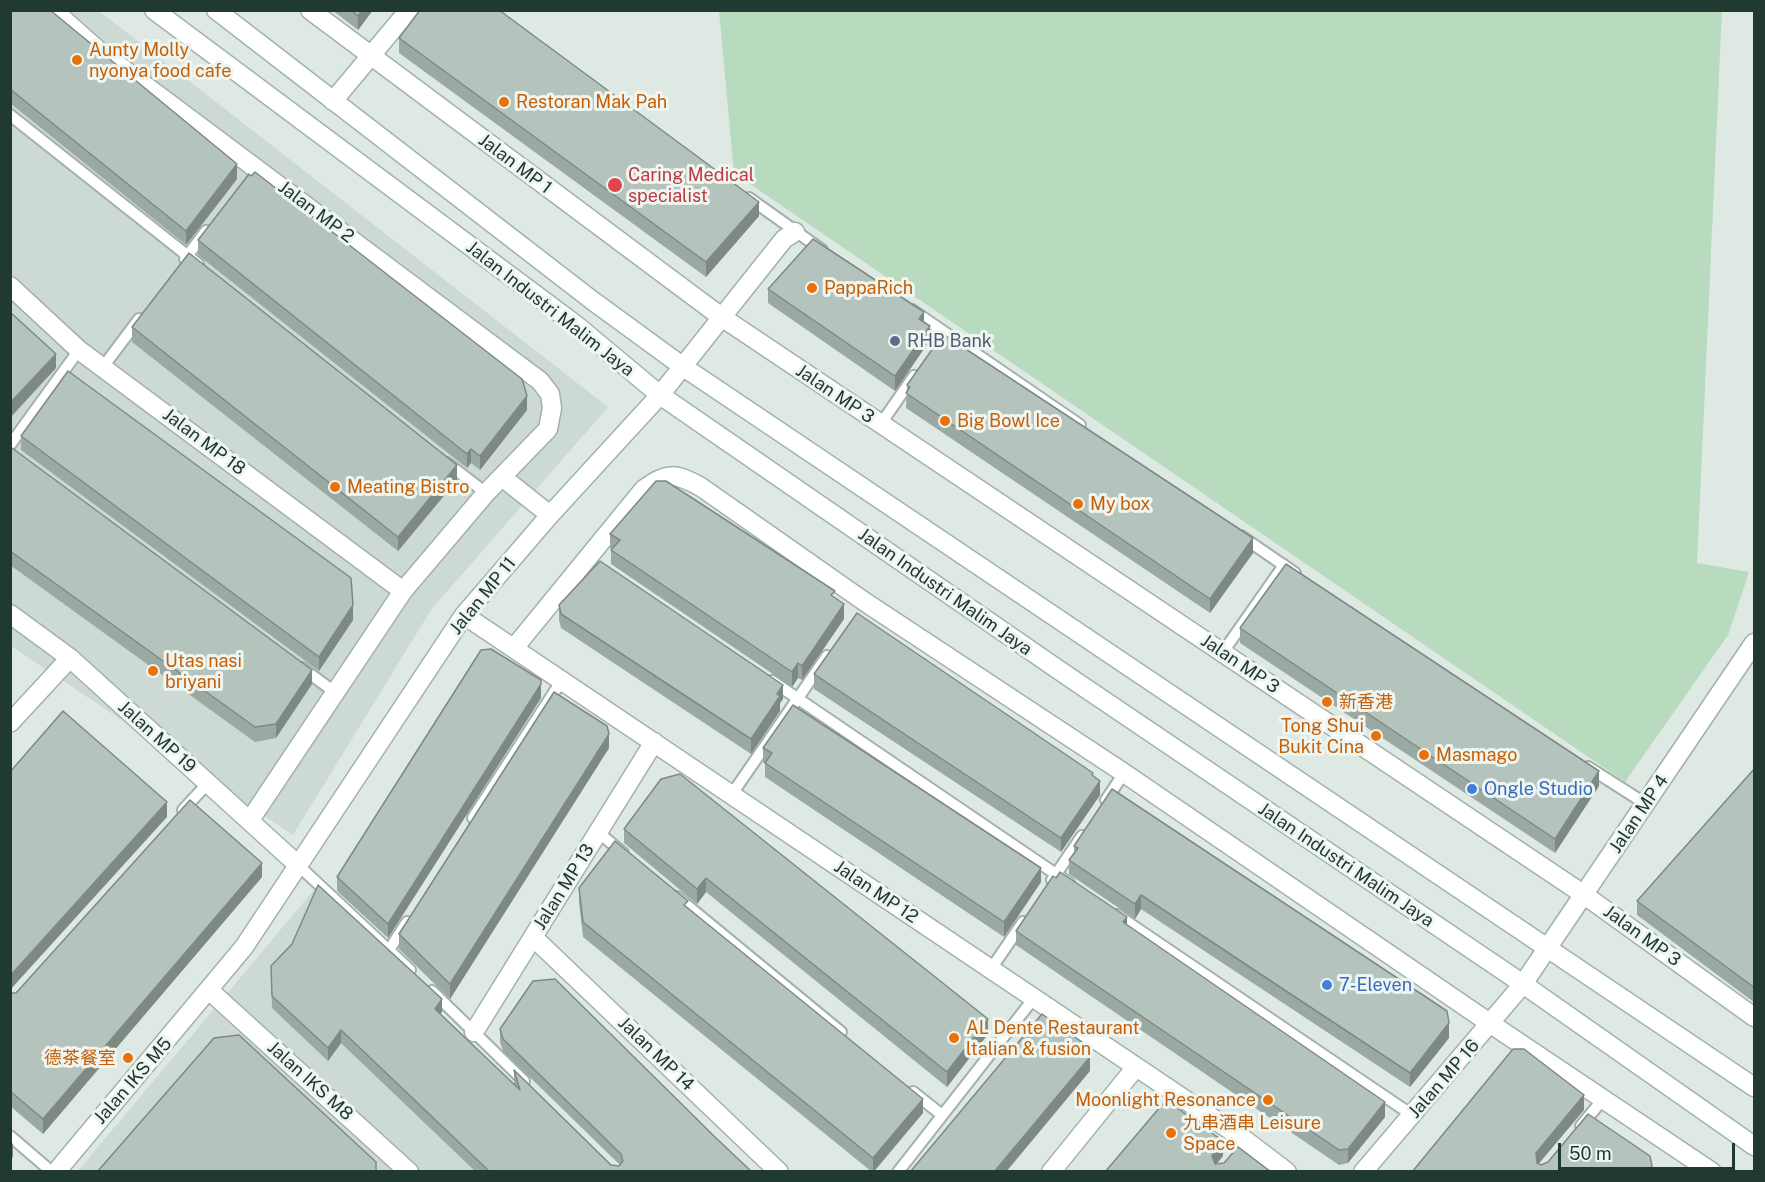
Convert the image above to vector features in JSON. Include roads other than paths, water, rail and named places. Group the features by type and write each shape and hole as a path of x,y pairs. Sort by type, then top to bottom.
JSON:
{"street":[{"name":"Jalan MP 2","path":"53,10 99,51 253,171 540,381 550,394 552,408 548,429 502,477"},
{"name":"Jalan Industri Malim Jaya","path":"154,10 576,325 660,395 1069,677 1522,984 1755,1146"},
{"name":"Jalan Industri Malim Jaya","path":"216,10 593,302 682,366 1549,946 1755,1087"},
{"name":"Jalan MP 1","path":"310,10 720,316"},
{"path":"333,102 410,10"},
{"name":"Jalan MP 11","path":"210,991 244,948 464,615 550,514 660,395 720,316 784,239 795,232"},
{"name":"Jalan MP 18","path":"10,286 79,350 403,591"},
{"name":"Jalan MP 3","path":"720,316 1583,894 1755,1017"},
{"path":"514,648 593,561 644,489 660,477 680,475 701,487 862,607 1124,773 1708,1171"},
{"path":"250,820 403,591 486,493 502,477 550,514"},
{"name":"Jalan MP 19","path":"10,614 70,658 250,820 297,866"},
{"name":"Jalan MP 12","path":"464,615 1136,1067 1242,1144 1287,1172"},
{"name":"Jalan MP 4","path":"1522,984 1755,644"},
{"path":"10,723 70,658"},
{"name":"Jalan MP 13","path":"474,1032 654,742"},
{"name":"Jalan MP 14","path":"533,937 779,1172"},
{"name":"Jalan MP 16","path":"1363,1172 1491,1024 1522,984"},
{"name":"Jalan IKS M5","path":"54,1172 210,991"},
{"name":"Jalan IKS M8","path":"210,991 409,1172"},
{"path":"1051,1172 1136,1067"}],"lane":[{"path":"10,115 184,260 206,271"},
{"path":"739,190 832,257"},
{"path":"184,260 215,220"},
{"path":"898,301 942,337 1090,432"},
{"path":"103,367 145,311"},
{"path":"10,444 79,350"},
{"path":"880,425 919,369"},
{"path":"10,451 20,458"},
{"path":"439,456 486,493"},
{"path":"1236,532 1304,578"},
{"path":"1223,652 1284,566"},
{"path":"732,794 831,650"},
{"path":"288,657 336,693"},
{"path":"757,672 1076,887"},
{"path":"466,830 562,680"},
{"path":"1577,759 1646,804"},
{"path":"1100,810 1124,773"},
{"path":"176,818 208,783"},
{"path":"1043,893 1087,828"},
{"path":"598,832 634,862"},
{"path":"297,866 414,975"},
{"path":"670,892 851,1041"},
{"path":"1105,908 1412,1115"},
{"path":"389,950 414,910"},
{"path":"991,969 1030,912"},
{"path":"423,983 532,1090"},
{"path":"898,1172 1034,998"},
{"path":"906,1085 942,1115"},
{"path":"1572,1136 1603,1099"},
{"path":"10,1136 54,1172"}],"place":[{"name":"Aunty Molly nyonya food cafe","path":"77,60"},
{"name":"Restoran Mak Pah","path":"504,102"},
{"name":"Caring Medical specialist","path":"615,185"},
{"name":"PappaRich","path":"812,288"},
{"name":"RHB Bank","path":"895,341"},
{"name":"Big Bowl Ice","path":"945,421"},
{"name":"Meating Bistro","path":"335,487"},
{"name":"My box","path":"1078,504"},
{"name":"Utas nasi briyani","path":"153,671"},
{"name":"新香港","path":"1327,702"},
{"name":"Tong Shui Bukit Cina","path":"1376,736"},
{"name":"Masmago","path":"1424,755"},
{"name":"Ongle Studio","path":"1472,789"},
{"name":"7-Eleven","path":"1327,985"},
{"name":"AL Dente Restaurant ltalian & fusion","path":"954,1038"},
{"name":"德茶餐室","path":"128,1058"},
{"name":"Moonlight Resonance","path":"1268,1100"},
{"name":"九串酒串 Leisure Space","path":"1171,1133"}]}
